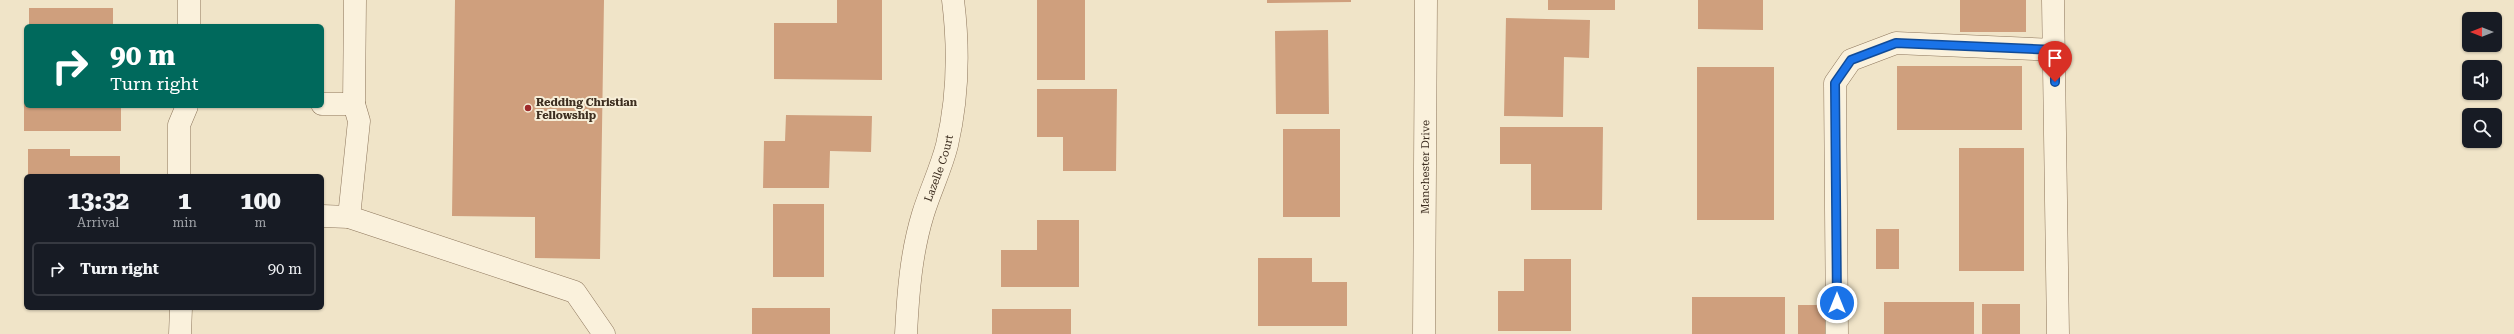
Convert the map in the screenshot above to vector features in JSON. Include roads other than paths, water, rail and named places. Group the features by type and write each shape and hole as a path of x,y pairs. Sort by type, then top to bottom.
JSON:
{"street":[{"path":"189,0 189,24"},
{"path":"350,217 359,121 354,104 355,0"},
{"name":"Lazelle Court","path":"906,334 914,250 923,213 947,146 953,114 957,55 953,0"},
{"name":"Manchester Drive","path":"1424,334 1426,0"},
{"path":"2053,0 2055,50 2058,334"},
{"path":"1837,334 1835,83 1851,60 1896,43 2055,50"},
{"path":"324,104 354,104"},
{"path":"179,174 179,125 186,108"},
{"path":"324,216 350,217 575,292 604,334"},
{"path":"180,334 181,310"}],"place":[{"name":"Redding Christian Fellowship","path":"528,108"}]}
